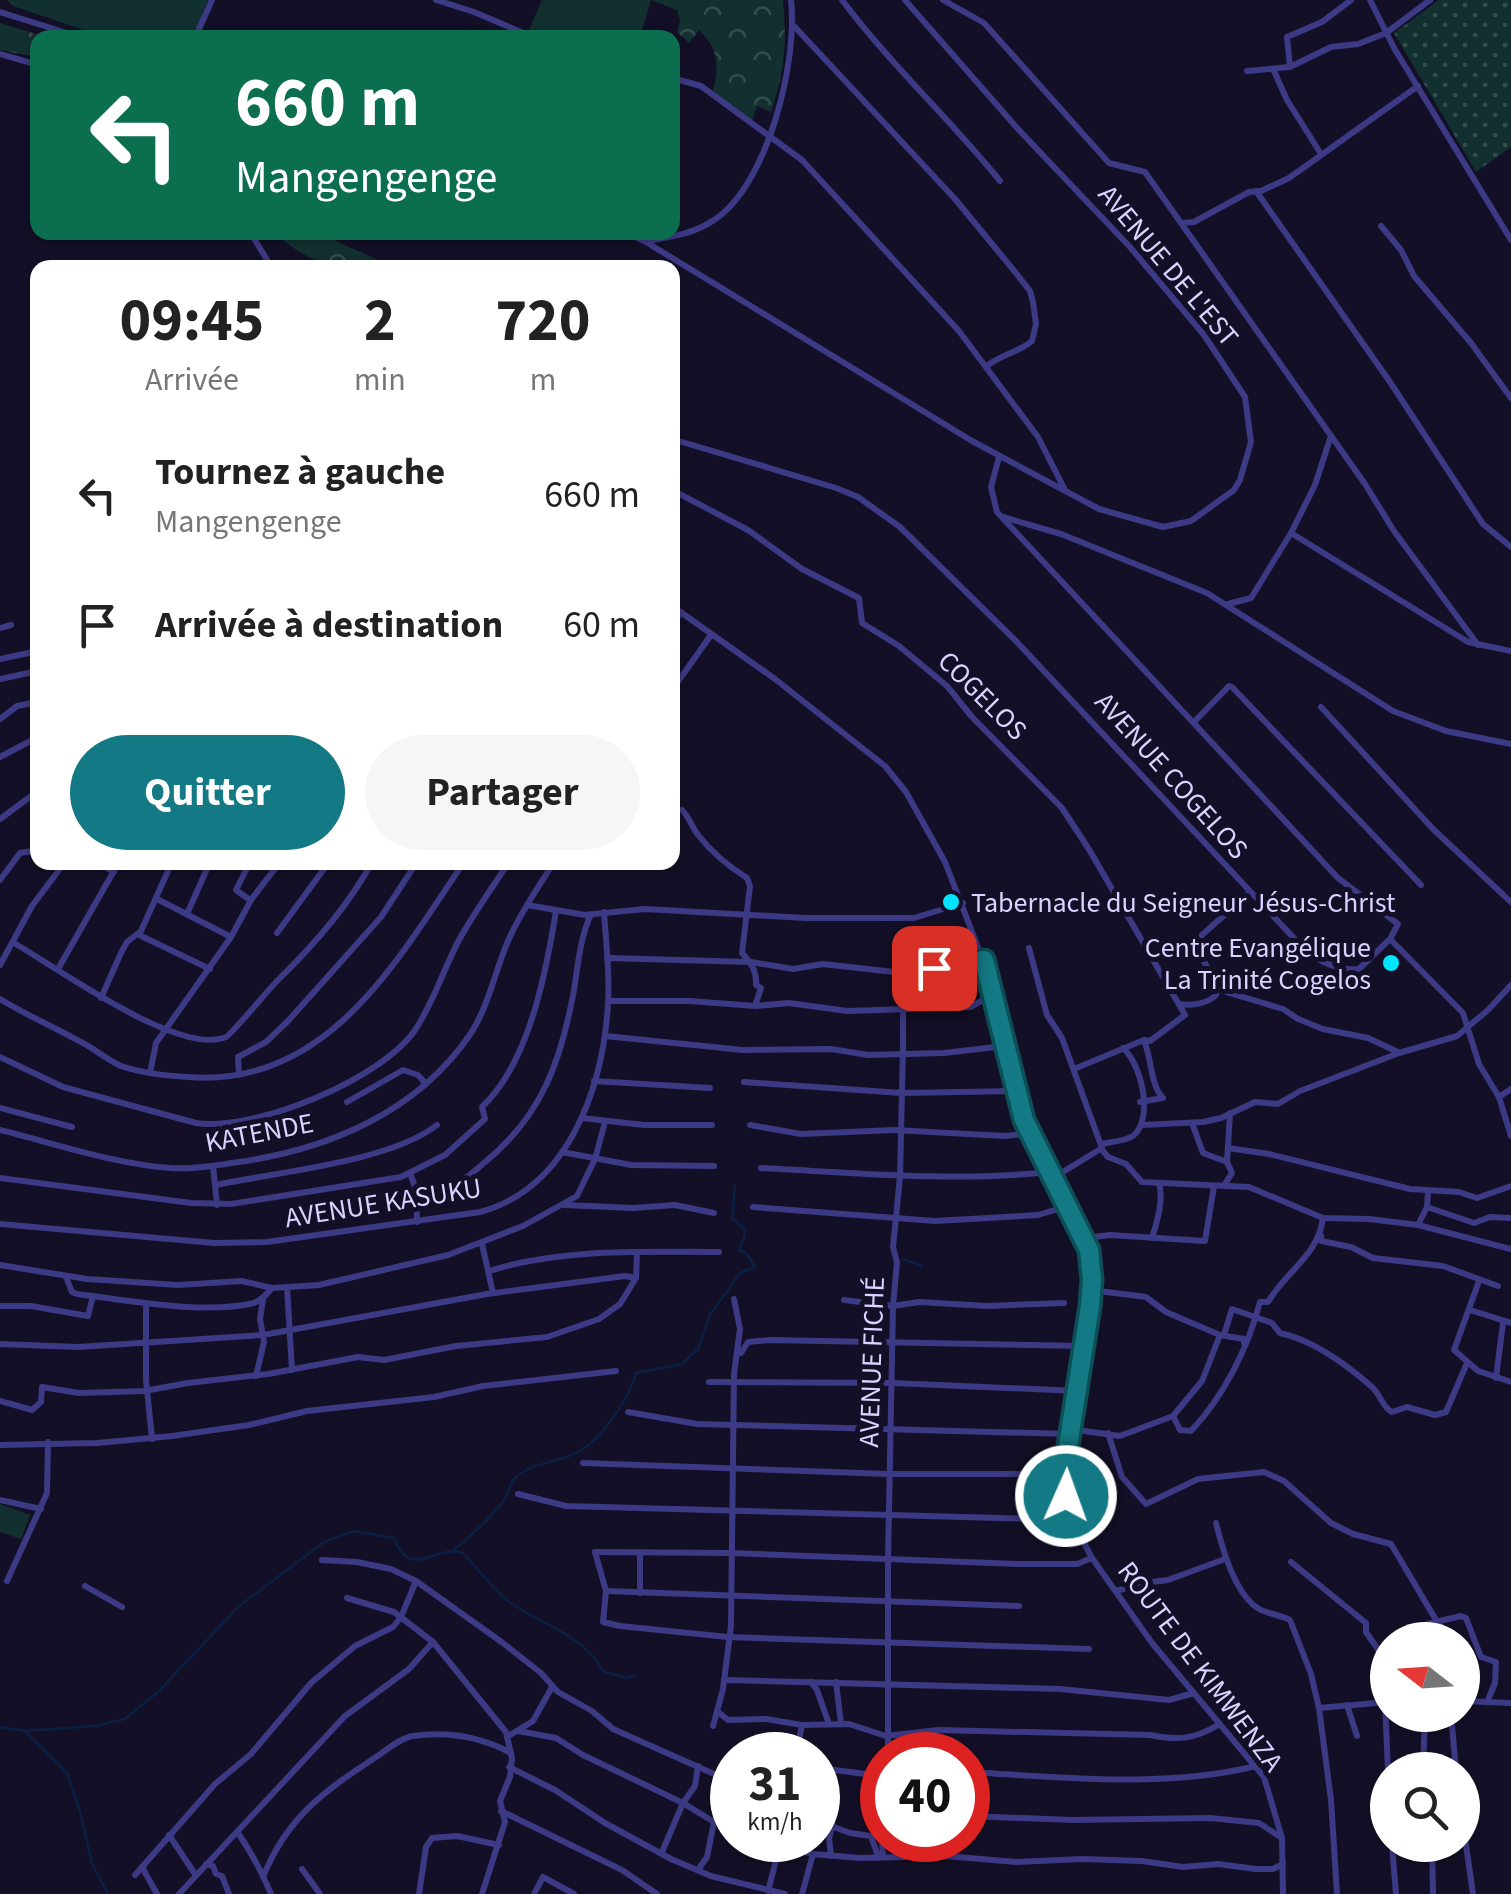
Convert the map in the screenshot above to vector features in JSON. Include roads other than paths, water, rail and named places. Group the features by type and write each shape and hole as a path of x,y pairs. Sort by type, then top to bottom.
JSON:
{"street":[{"path":"199,30 212,0"},
{"path":"436,0 514,30"},
{"path":"680,234 714,220 734,203 750,181 786,83 794,26 791,0"},
{"path":"842,0 886,56 935,105 1000,181"},
{"name":"AVENUE DE L'EST","path":"680,263 998,457 1098,509 1154,526 1188,523 1212,508 1240,480 1251,442 1245,397 1204,335 1130,247 1018,130 905,0"},
{"path":"943,0 984,23 1109,163 1145,172 1478,645"},
{"path":"1290,67 1287,38 1322,22 1351,0"},
{"path":"1370,0 1511,240"},
{"path":"1247,72 1290,67 1331,48 1358,44 1386,33 1430,0"},
{"path":"0,2 4,12 59,30"},
{"path":"794,26 954,200 1030,290 1036,324 1032,341 987,366"},
{"path":"0,54 30,62"},
{"path":"1274,71 1321,154"},
{"path":"680,80 698,85 802,160 960,331 1038,437 1066,491"},
{"path":"1182,223 1194,222 1289,178 1418,86"},
{"path":"1256,191 1390,382 1483,524 1511,547"},
{"path":"1500,219 1511,212"},
{"path":"1381,226 1401,250 1414,276 1511,398"},
{"name":"AVENUE DE L'EST","path":"642,240 675,260"},
{"path":"646,242 655,240"},
{"path":"1228,604 1251,598 1291,533 1315,484 1330,438"},
{"name":"AVENUE COGELOS","path":"680,440 836,488 858,497 900,527 1083,710 1306,952 1346,970 1359,969 1390,939 1397,928 1395,920 1338,878 1002,517"},
{"path":"998,457 991,487 994,504 1002,517 1079,541 1228,604 1394,711 1446,732 1511,744"},
{"name":"COGELOS","path":"680,494 748,530 802,569 858,598 862,623 899,646 946,686 1062,808 1185,1017 1150,1041 1144,1040"},
{"path":"1291,533 1478,645 1511,651"},
{"name":"ROUTE DE KIMWENZA","path":"681,612 886,766 914,806 963,903 984,960 1030,1133 1085,1238 1091,1290 1086,1346 1063,1478 1071,1520 1092,1558 1152,1643 1266,1781 1282,1838 1284,1894"},
{"path":"0,628 11,625"},
{"path":"680,679 711,635"},
{"path":"0,659 30,653"},
{"path":"0,679 30,673"},
{"path":"1194,721 1232,687 1421,884"},
{"path":"0,719 10,715 15,706 30,703"},
{"path":"1321,707 1433,829 1511,902"},
{"path":"0,757 30,742"},
{"path":"0,819 30,796"},
{"path":"682,810 698,836 726,867 748,878 742,953 751,962 756,985 761,988 755,1006"},
{"path":"0,880 20,853 30,851"},
{"path":"0,965 32,906 59,870"},
{"path":"58,969 114,872 110,870"},
{"path":"101,998 121,953 139,935 169,870"},
{"path":"187,914 206,870"},
{"path":"246,870 236,890 250,900"},
{"path":"150,1073 156,1043 210,969 250,900 274,870"},
{"path":"277,933 323,870"},
{"path":"14,942 101,998 167,1029 206,1039 222,1038 234,1032 245,1014 288,970 362,883 368,870"},
{"path":"239,1075 238,1057 266,1042 280,1029 380,917 412,870"},
{"path":"0,999 114,1062 150,1073 204,1078 264,1069 297,1054 350,1016 388,974 459,870"},
{"path":"0,1057 63,1087 196,1124 214,1126 292,1109 384,1060 414,1032 440,988 458,942 504,870"},
{"name":"KATENDE","path":"0,1130 152,1166 212,1166 302,1152 369,1123 426,1084 472,1032 508,942 549,870"},
{"path":"1178,1004 1188,1006 1212,999 1216,990 1196,946 1202,934 1249,894"},
{"path":"157,899 231,937"},
{"path":"527,905 591,913 676,909 745,915 914,918 963,903"},
{"path":"0,1178 217,1205 351,1187 410,1173 445,1156 485,1119 482,1107 505,1082 547,967 556,911"},
{"name":"AVENUE KASUKU","path":"0,1224 214,1244 267,1242 480,1212 510,1201 535,1185 562,1152 582,1118 605,1036 609,1000 604,912"},
{"path":"416,1194 447,1192 463,1182 512,1140 534,1111 568,1024 591,913"},
{"path":"139,935 210,969"},
{"path":"1390,939 1463,1013 1511,1136"},
{"path":"1028,948 1047,1015 1062,1038 1102,1146 1108,1157 1126,1164 1142,1182 1254,1188 1323,1218 1418,1225 1511,1249"},
{"path":"608,958 751,962 792,969 823,964 894,972 984,960"},
{"name":"AVENUE FICHÉ","path":"886,1732 889,1474 897,1265 893,1247 902,1131 903,1008 894,972"},
{"path":"1142,1125 1192,1123 1221,1118 1255,1102 1278,1104 1300,1091 1399,1052 1439,1043 1468,1027 1511,985"},
{"path":"1216,990 1283,1009 1323,1030 1368,1038 1399,1052"},
{"path":"609,1000 789,1004 847,1011 971,1007 992,995"},
{"path":"605,1036 743,1050 832,1049 868,1055 1004,1046"},
{"path":"1074,1069 1144,1040 1157,1092 1163,1098 1140,1102"},
{"path":"1123,1048 1141,1069 1153,1066"},
{"path":"761,1168 900,1177 1052,1175 1102,1146 1130,1137 1142,1125 1140,1102 1144,1088 1136,1065"},
{"path":"348,1102 404,1070 418,1075 426,1084"},
{"path":"594,1081 710,1088"},
{"path":"744,1082 902,1094 1016,1091"},
{"path":"1499,1097 1511,1090"},
{"path":"0,1108 72,1127"},
{"path":"1224,1185 1232,1174 1227,1162 1230,1113"},
{"path":"582,1118 712,1125"},
{"path":"0,1265 66,1277 161,1285 242,1281 272,1288 319,1285 448,1255 482,1244 577,1196 595,1159 605,1122"},
{"path":"1192,1123 1202,1153 1227,1162"},
{"path":"216,1185 398,1146 437,1125"},
{"path":"750,1125 800,1134 1030,1133"},
{"path":"1228,1148 1428,1192 1459,1192 1477,1198 1511,1186"},
{"path":"562,1152 631,1165 714,1166"},
{"path":"212,1166 217,1205"},
{"path":"410,1173 417,1222"},
{"path":"1152,1238 1162,1189 1159,1184"},
{"path":"1085,1238 1205,1241 1214,1186"},
{"path":"1418,1225 1427,1207 1428,1192"},
{"path":"563,1204 634,1208 675,1205 714,1213"},
{"path":"752,1208 935,1221 1038,1215 1068,1206"},
{"path":"1427,1207 1474,1223 1490,1217 1511,1218"},
{"path":"1323,1218 1321,1241 1351,1247 1373,1258 1443,1266 1498,1286"},
{"path":"1173,1416 1180,1430 1191,1431 1206,1416 1223,1392 1260,1302 1268,1302 1282,1281 1316,1248 1321,1235"},
{"path":"482,1244 493,1293"},
{"path":"0,1402 32,1410 40,1402 42,1387 79,1393 148,1389 256,1376 358,1357 384,1360 456,1346 558,1334 608,1314 624,1300 636,1278 637,1252"},
{"path":"488,1271 560,1256 719,1252"},
{"path":"0,1344 78,1347 263,1335 493,1293 625,1276 636,1278"},
{"path":"66,1277 74,1294 146,1303 217,1306 254,1302 272,1288"},
{"path":"1479,1281 1454,1350 1467,1363 1511,1382"},
{"path":"287,1287 292,1370"},
{"path":"1091,1290 1146,1297 1166,1312 1222,1335 1244,1339 1244,1344"},
{"path":"0,1306 31,1306 88,1316 93,1296"},
{"path":"256,1376 263,1350 263,1298"},
{"path":"713,1726 724,1680 728,1636 734,1381 740,1329 734,1298"},
{"path":"844,1300 893,1306 919,1302 1018,1306 1064,1303"},
{"path":"146,1303 152,1439"},
{"path":"628,1412 734,1425 1120,1436 1173,1416 1202,1381 1232,1309 1272,1323 1280,1333 1295,1336 1356,1374 1377,1392 1388,1411 1407,1407 1435,1416 1446,1412 1467,1363"},
{"path":"1470,1310 1507,1323 1496,1378"},
{"path":"738,1358 748,1342 1086,1346"},
{"path":"0,1445 152,1439 249,1426 306,1411 616,1371"},
{"path":"709,1382 892,1382 1078,1391"},
{"path":"1108,1433 1122,1477 1144,1504 1198,1479 1264,1472 1284,1481 1330,1523 1391,1544 1436,1620"},
{"path":"7,1582 47,1493 48,1442"},
{"path":"584,1462 733,1470 1030,1474 1063,1478"},
{"path":"518,1494 566,1506 1071,1520"},
{"path":"0,1500 41,1509"},
{"path":"1216,1523 1224,1559 1257,1608 1290,1620 1311,1674 1331,1800 1337,1894"},
{"path":"1088,1649 728,1636 603,1622 606,1591 594,1552 1077,1564 1092,1558"},
{"path":"640,1552 640,1592"},
{"path":"1116,1592 1168,1580 1224,1559"},
{"path":"322,1560 391,1569 416,1581 503,1643 563,1695 592,1710 612,1729 710,1772"},
{"path":"1291,1562 1366,1623 1370,1638"},
{"path":"135,1875 215,1784 251,1754 310,1683 355,1646 393,1627 416,1581"},
{"path":"85,1586 122,1608"},
{"path":"606,1591 1019,1606"},
{"path":"347,1598 401,1616 433,1642 507,1737 512,1753 510,1777 500,1802 505,1822 482,1894"},
{"path":"1432,1622 1464,1616 1481,1657 1495,1660 1495,1683 1487,1702"},
{"path":"179,1894 345,1716 409,1669 433,1642"},
{"path":"724,1680 1060,1689 1169,1700 1194,1693"},
{"path":"810,1682 817,1690 829,1724"},
{"path":"836,1682 841,1724"},
{"path":"507,1737 533,1721 553,1686"},
{"path":"1319,1708 1370,1702"},
{"path":"1480,1702 1511,1704"},
{"path":"1346,1704 1357,1736"},
{"path":"717,1711 728,1720 841,1724 871,1732"},
{"path":"921,1732 1028,1732 1175,1740 1198,1737 1220,1724"},
{"path":"801,1732 802,1725"},
{"path":"518,1731 556,1738 710,1820"},
{"path":"263,1877 275,1850 310,1804 407,1738 464,1736 487,1740 512,1753"},
{"path":"662,1852 683,1803 695,1786 698,1766"},
{"path":"990,1773 1131,1780 1216,1776 1256,1766"},
{"path":"510,1767 698,1870 784,1894"},
{"path":"501,1811 608,1862 657,1894"},
{"path":"990,1817 1210,1818 1259,1824 1282,1838"},
{"path":"698,1870 707,1858 710,1828"},
{"path":"238,1833 251,1850 254,1864 271,1894"},
{"path":"170,1836 195,1874"},
{"path":"419,1894 426,1846 432,1838 457,1836 499,1845"},
{"path":"990,1860 1097,1859 1183,1867 1218,1864 1256,1870 1283,1864"},
{"path":"768,1891 776,1862"},
{"path":"802,1894 811,1862"},
{"path":"1393,1862 1396,1894"},
{"path":"1433,1862 1434,1894"},
{"path":"1468,1862 1473,1894"},
{"path":"206,1864 222,1876 230,1894"},
{"path":"142,1866 158,1894"},
{"path":"302,1869 320,1894"},
{"path":"534,1894 537,1882 544,1878 574,1894"}],"waterway":[{"path":"455,1549 493,1513 521,1473 570,1456 596,1438 621,1405 636,1373 682,1364 698,1349 710,1315 740,1273 755,1267 746,1253 739,1250 745,1235 732,1218 735,1186"},
{"path":"903,1259 922,1266"},
{"path":"25,1731 95,1726 125,1719 158,1692 239,1606 324,1542 353,1531 394,1538 401,1551 416,1560 463,1553 507,1600 572,1638 603,1671 625,1678 636,1676"},
{"path":"0,1727 25,1731 67,1773 92,1864 108,1894"}],"place":[{"name":"Tabernacle du Seigneur Jésus-Christ","path":"951,902"},
{"name":"Centre Evangélique La Trinité Cogelos","path":"1391,963"}]}
